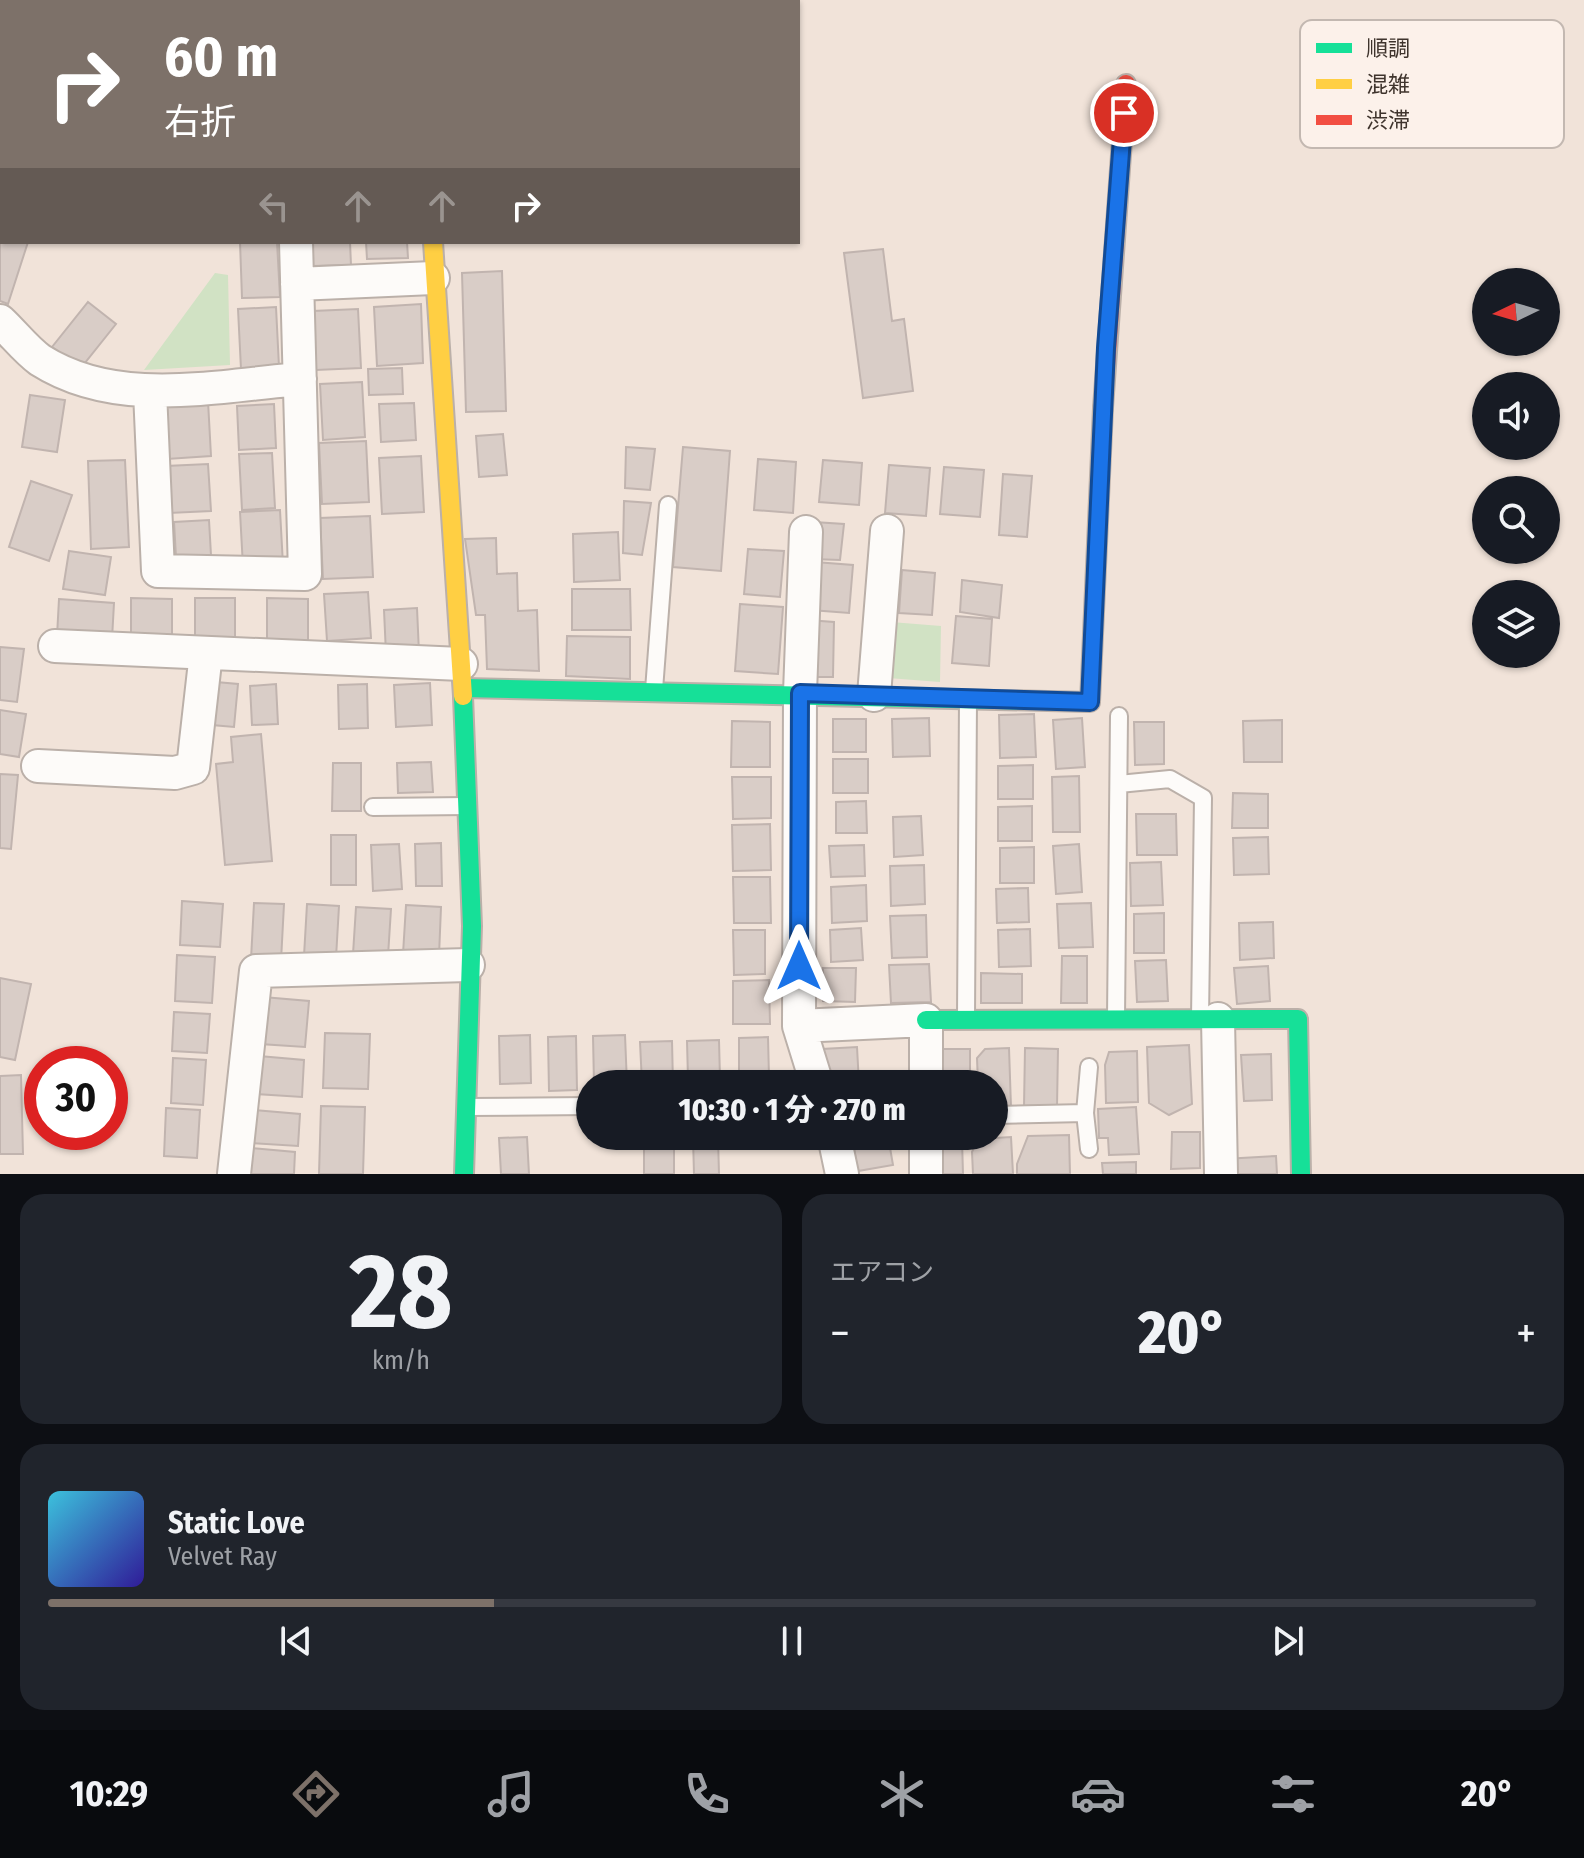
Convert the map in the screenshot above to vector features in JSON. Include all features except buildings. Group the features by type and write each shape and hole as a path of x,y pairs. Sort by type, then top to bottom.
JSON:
{"street":[{"path":"55,646 206,653 654,691 1090,702 1106,348 1126,84"},
{"path":"150,392 158,571 305,574 296,244"},
{"path":"433,244 462,676 472,926 468,965 464,1174"},
{"path":"297,284 433,278"},
{"path":"0,321 40,360 102,386 150,392 300,379"},
{"path":"874,695 887,531"},
{"path":"806,532 800,693 799,1026 813,1070"},
{"path":"38,766 175,773 193,768 206,653"},
{"path":"234,1174 256,971 468,965"},
{"path":"799,1026 926,1020 1298,1019 1301,1174"},
{"path":"926,1020 926,1070"},
{"path":"1209,1020 1221,1174"},
{"path":"837,1150 842,1174"},
{"path":"926,1150 926,1174"}],"lane":[{"path":"654,691 668,505"},
{"path":"966,1020 968,698"},
{"path":"1116,1019 1119,716"},
{"path":"1119,784 1170,779 1203,798 1209,1020"},
{"path":"373,807 467,806"},
{"path":"1089,1067 1085,1113 1089,1149"},
{"path":"465,1107 576,1106"},
{"path":"1008,1115 1085,1113"}],"green space":[{"path":"215,273 228,275 230,365 144,370"},
{"path":"891,622 941,626 940,682 888,678"}],"traffic: fast":[{"path":"463,688 1090,702 1103,408"},
{"path":"463,696 472,926 464,1174"},
{"path":"926,1020 1298,1019 1301,1174"}],"traffic: slow":[{"path":"433,244 463,696"}],"traffic: jam":[{"path":"1103,408 1126,84"}],"route":[{"path":"799,966 800,693 1090,702 1106,348 1124,113"}]}
